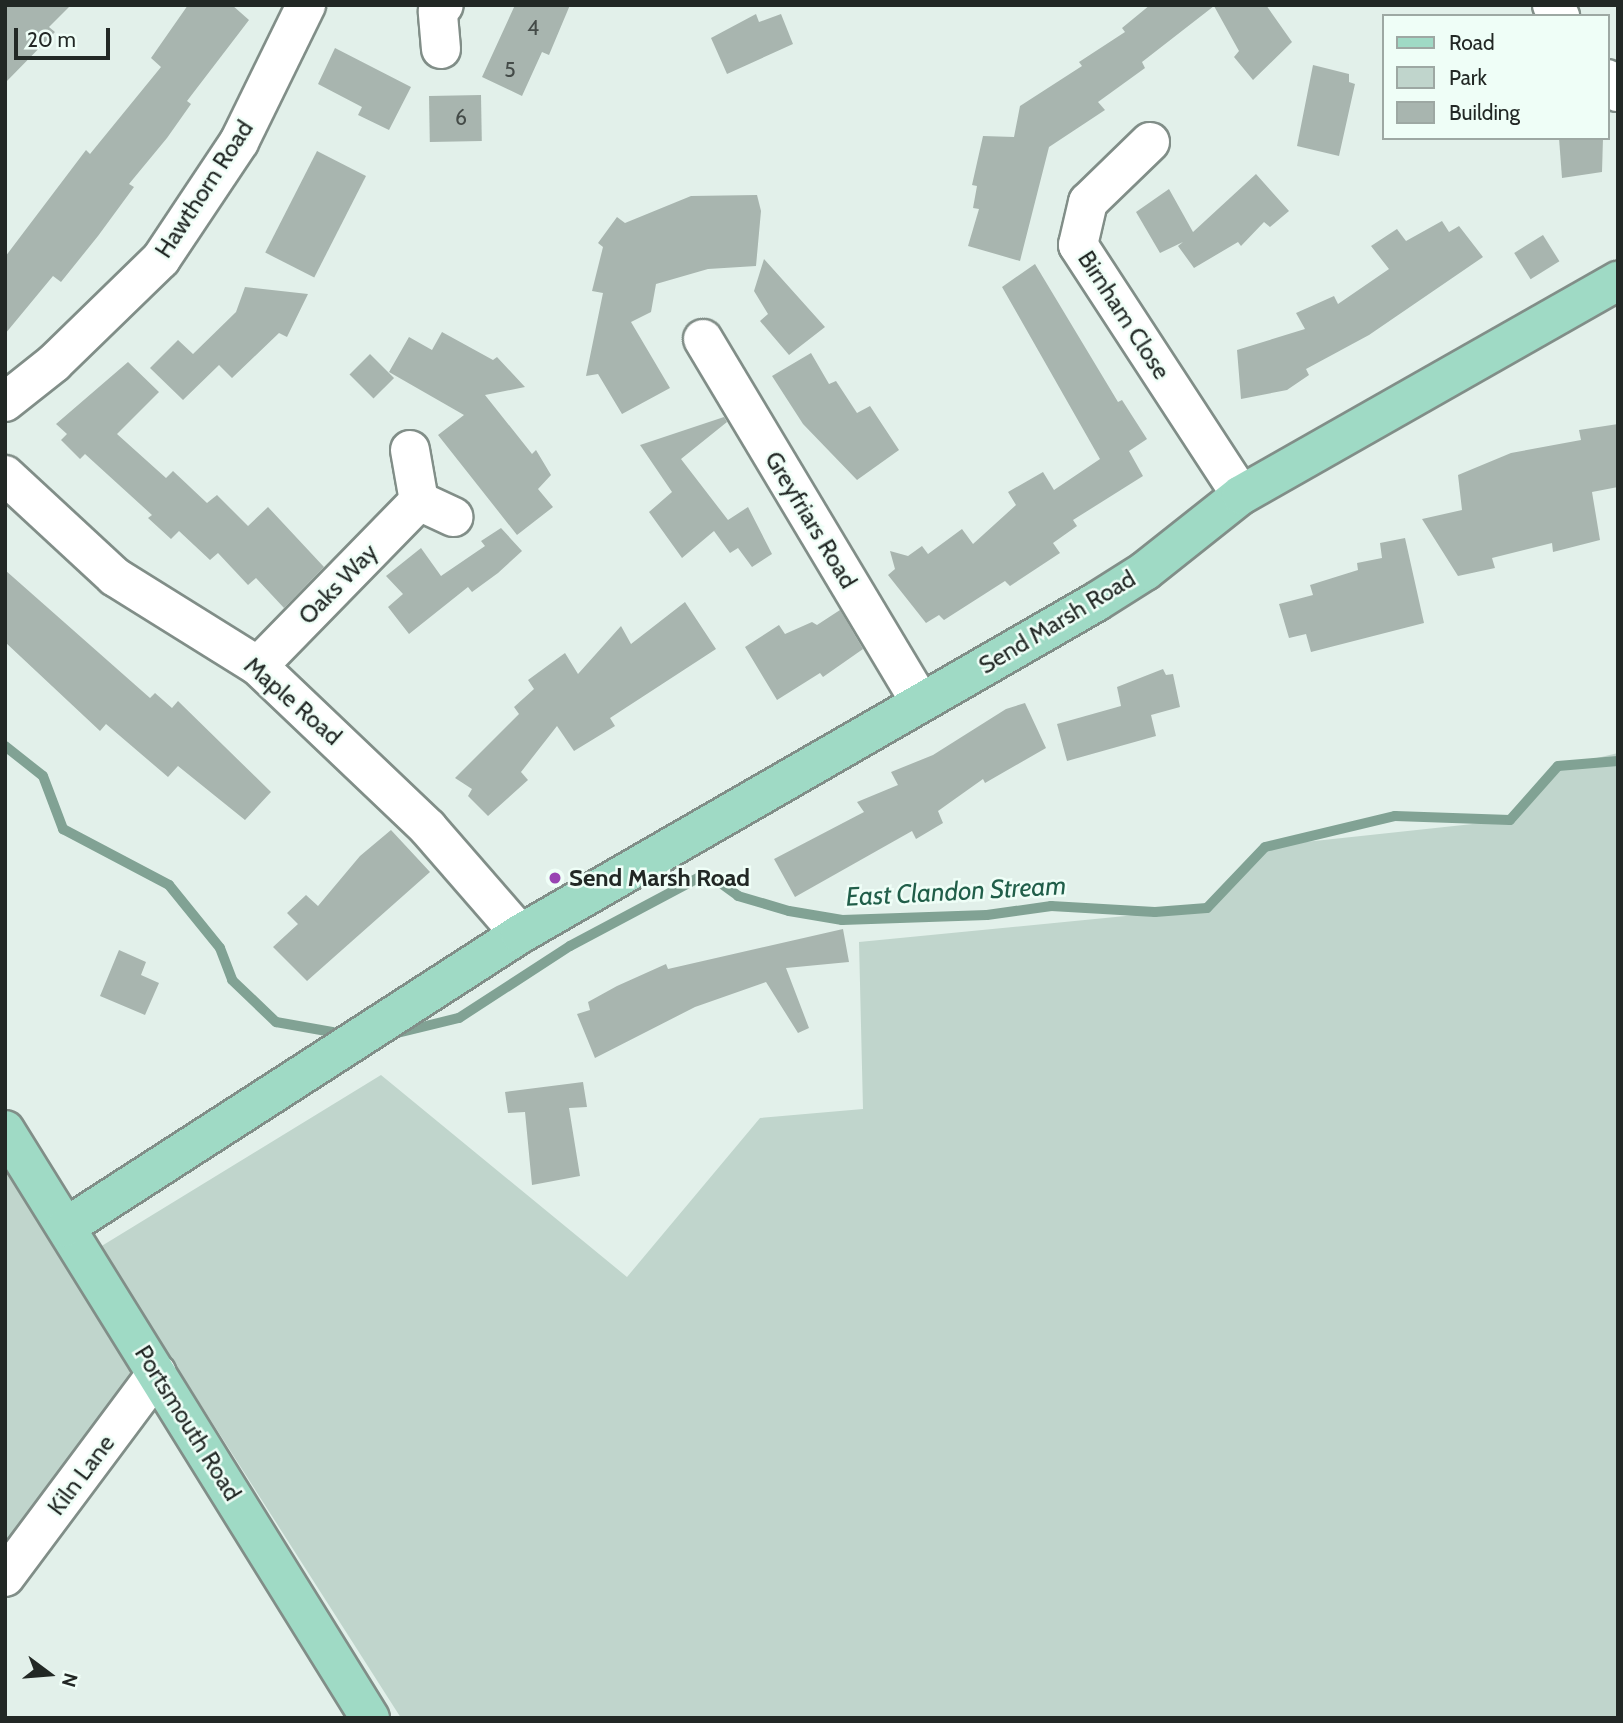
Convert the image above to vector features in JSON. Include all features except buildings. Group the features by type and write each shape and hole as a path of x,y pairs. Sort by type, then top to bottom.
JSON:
{"main road":[{"name":"Send Marsh Road","path":"66,1227 520,934 1145,571 1241,495 1618,281"},
{"name":"Portsmouth Road","path":"5,1130 370,1718"}],"street":[{"name":"Hawthorn Road","path":"5,402 54,363 161,259 239,142 306,5"},
{"path":"437,7 441,49"},
{"name":"Birnham Close","path":"1150,142 1088,202 1078,245 1241,495"},
{"name":"Greyfriars Road","path":"703,339 920,702"},
{"path":"410,450 419,501 454,517"},
{"name":"Maple Road","path":"5,475 115,577 258,666 428,828 520,934"},
{"name":"Oaks Way","path":"258,666 419,501"},
{"name":"Kiln Lane","path":"5,1577 157,1373"}],"green space":[{"path":"1618,753 1618,1718 401,1718 100,1247 381,1075 627,1277 760,1118 863,1109 859,942 1207,908 1267,846 1510,820 1559,767"},
{"path":"5,1169 134,1376 5,1549"}],"waterway":[{"name":"East Clandon Stream","path":"5,746 43,776 63,829 169,885 220,948 232,980 276,1022 332,1032 344,1040"},
{"name":"East Clandon Stream","path":"389,1035 459,1018 570,946 700,877 715,879 738,896 789,911 842,920 987,915 1051,906 1155,912 1207,908 1265,847 1395,816 1510,820 1558,766 1618,761"}],"place":[{"name":"Send Marsh Road","path":"555,878"}]}
